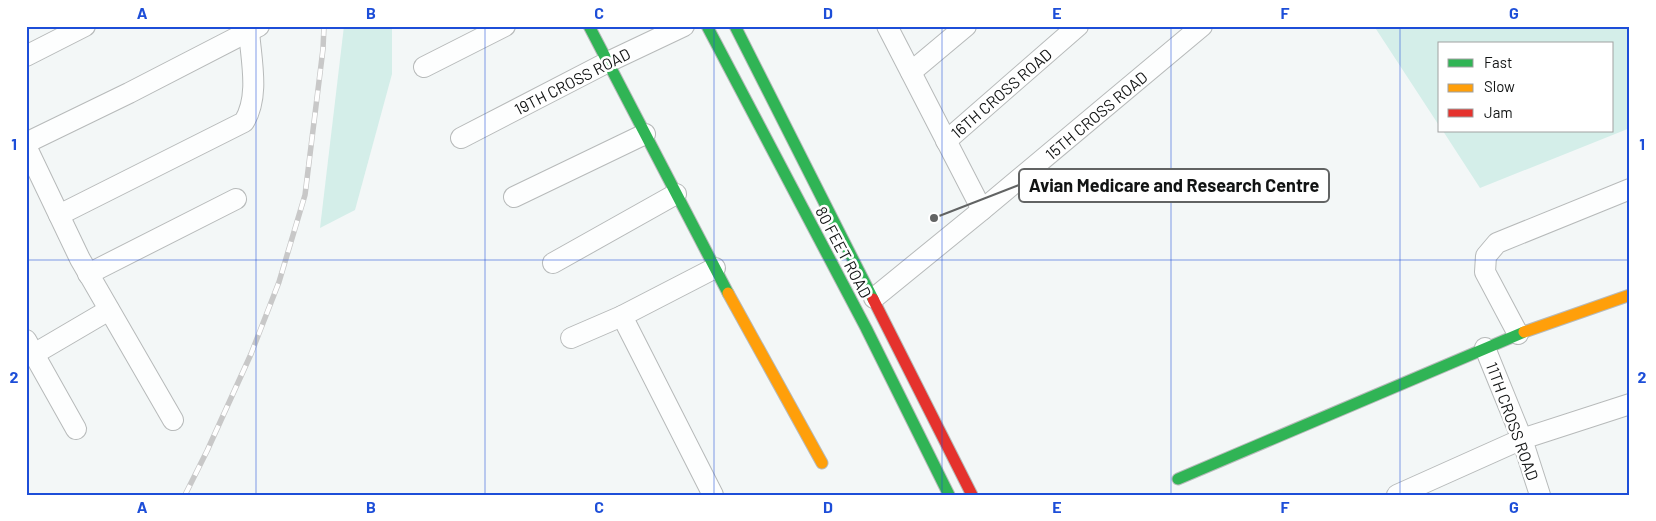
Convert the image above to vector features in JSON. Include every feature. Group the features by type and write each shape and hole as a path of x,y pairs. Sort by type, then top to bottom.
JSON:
{"main road":[{"path":"589,26 715,268 822,464"},
{"name":"80 FEET ROAD","path":"708,26 866,328 949,495"},
{"name":"80 FEET ROAD","path":"735,26 972,495"},
{"path":"1178,479 1518,334 1630,295"}],"street":[{"path":"26,56 86,26"},
{"path":"424,67 505,26"},
{"name":"19TH CROSS ROAD","path":"461,138 608,62 684,26"},
{"path":"887,26 982,210"},
{"path":"911,72 966,26"},
{"name":"16TH CROSS ROAD","path":"946,141 1078,26"},
{"name":"15TH CROSS ROAD","path":"874,298 982,210 1194,28"},
{"path":"59,216 244,122 249,115 253,93 254,29 26,144 31,168 59,216 88,274 173,420"},
{"path":"514,197 645,134"},
{"path":"1518,334 1485,272 1486,256 1497,243 1630,189"},
{"path":"553,263 676,194"},
{"path":"88,274 236,199"},
{"path":"571,338 622,316 715,268"},
{"path":"76,428 30,347 109,310"},
{"path":"622,316 713,495"},
{"name":"11TH CROSS ROAD","path":"1485,348 1522,439 1540,495"},
{"path":"1397,495 1522,439 1630,404"}],"green space":[{"path":"344,26 392,26 392,74 355,210 320,228"},
{"path":"1374,26 1624,26 1630,29 1630,128 1480,188 1444,132 1614,132 1614,42 1438,42 1438,124"}],"railway":[{"path":"185,495 251,354 279,282 305,195 323,49 324,26"}],"traffic: fast":[{"path":"589,26 728,293"},
{"path":"707,26 866,328 949,495"},
{"path":"735,26 873,299"},
{"path":"1178,479 1524,332"}],"traffic: slow":[{"path":"728,293 822,463"},
{"path":"1524,332 1630,295"}],"traffic: jam":[{"path":"873,299 972,495"}],"place":[{"name":"Avian Medicare and Research Centre","path":"934,218"}]}
